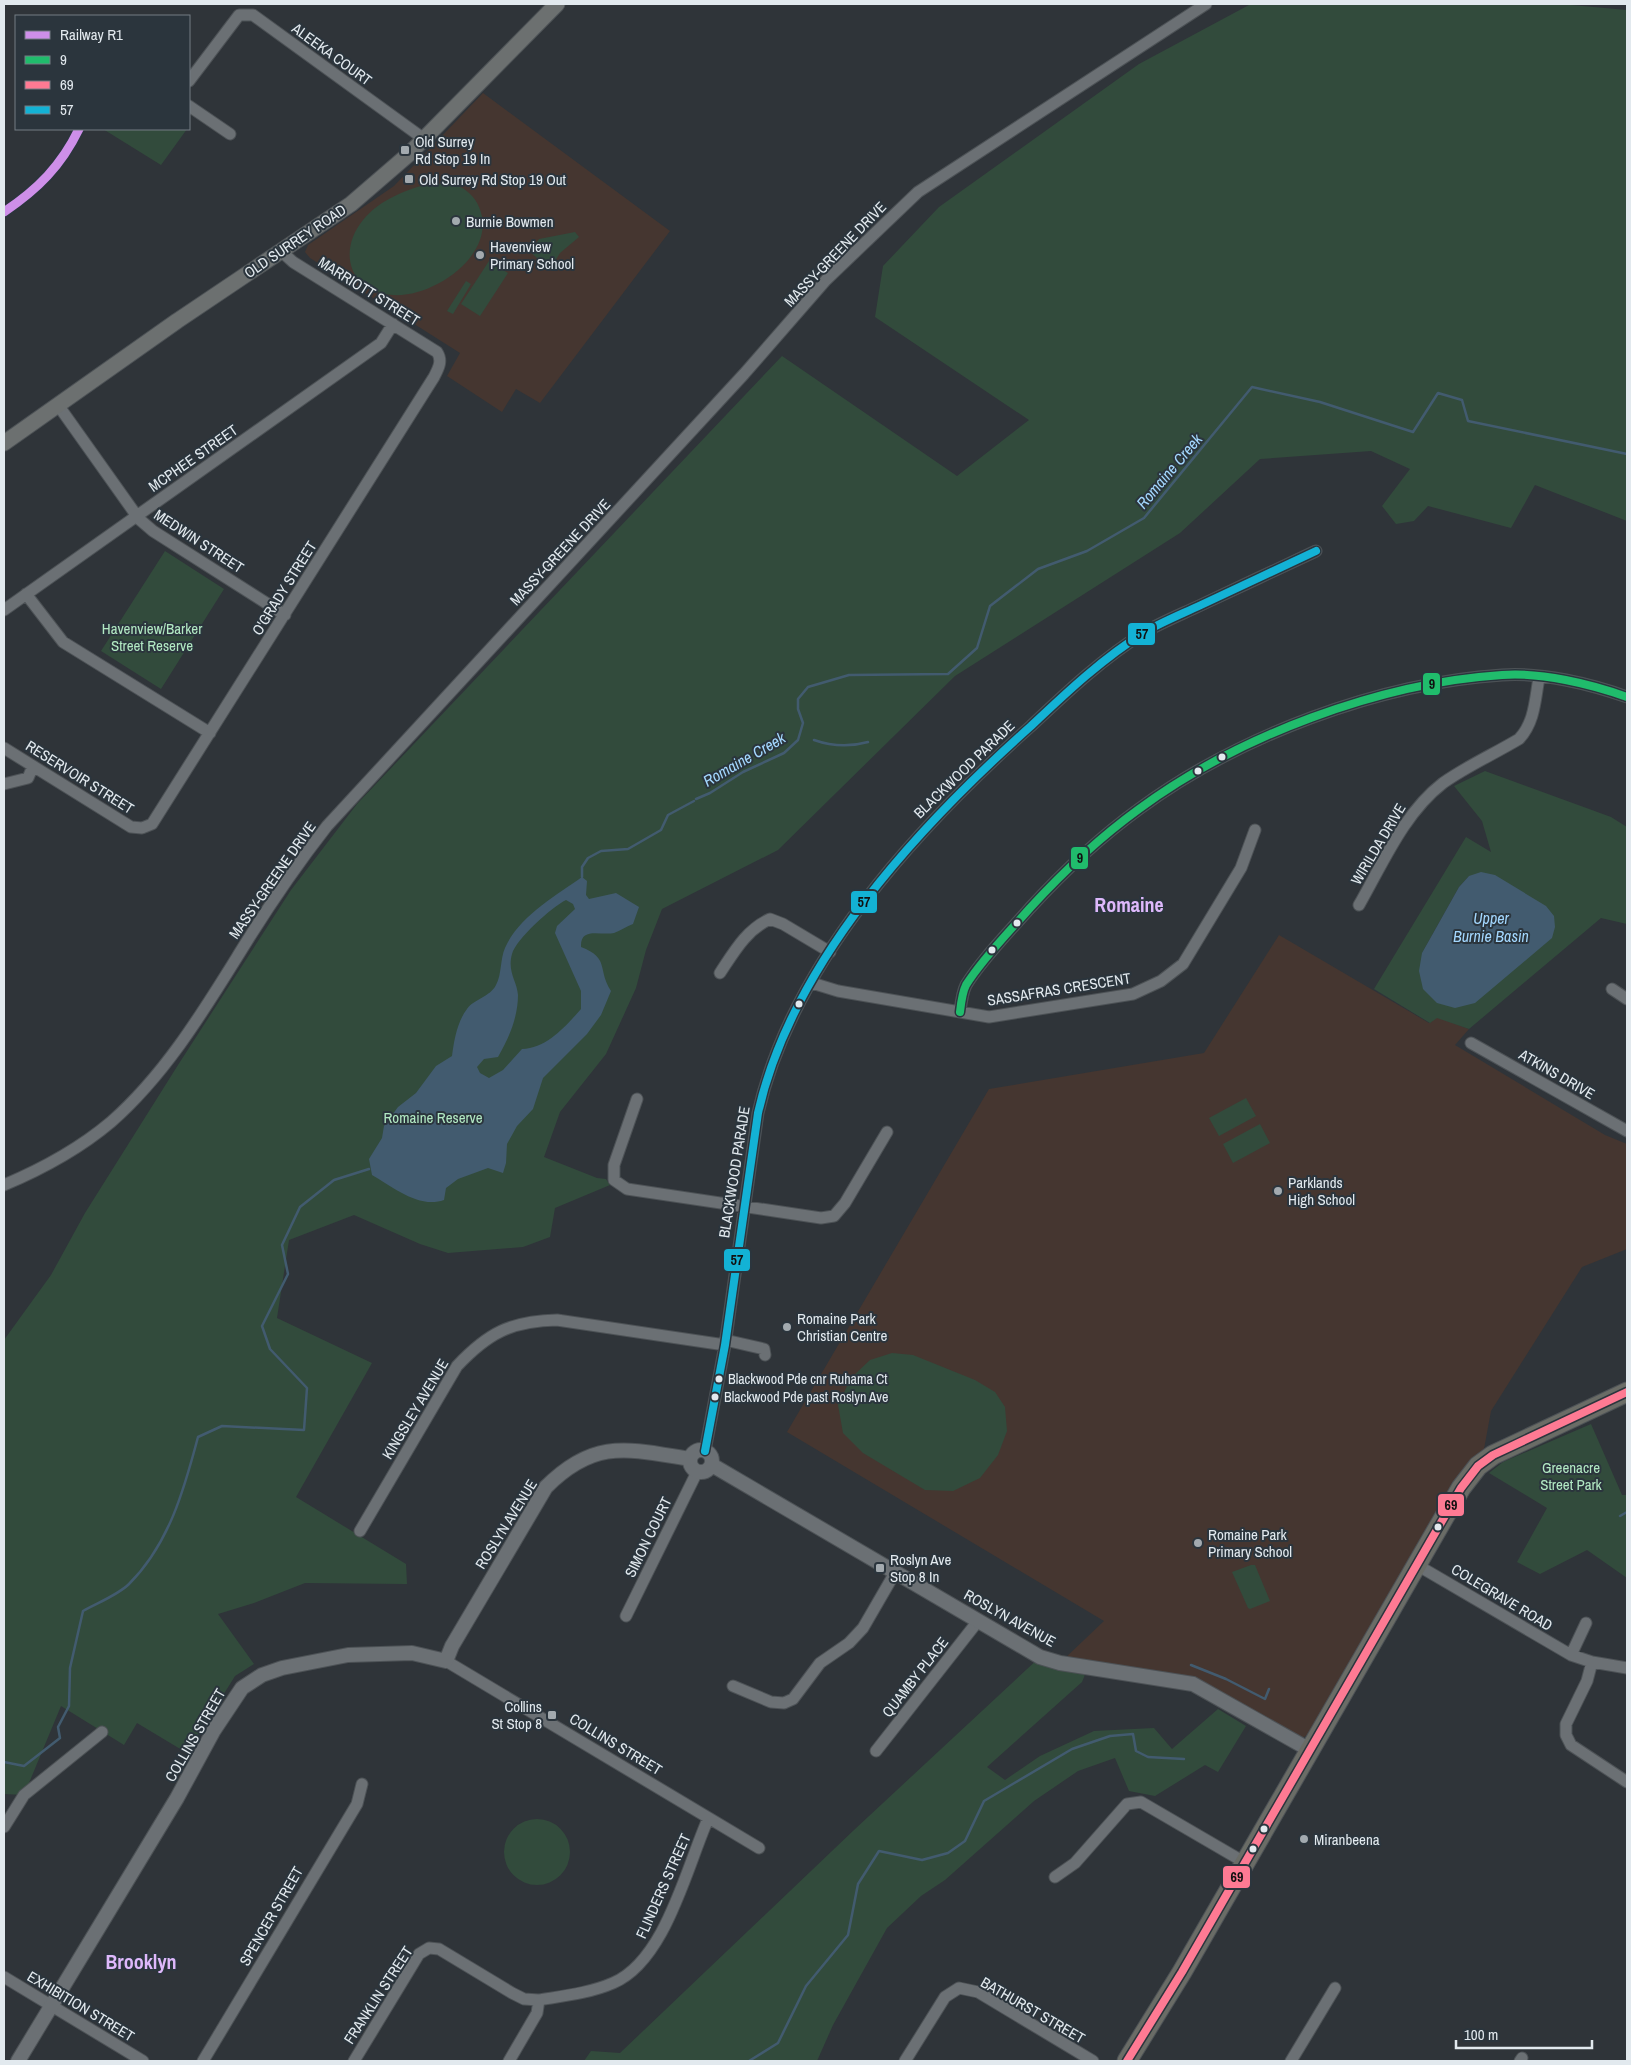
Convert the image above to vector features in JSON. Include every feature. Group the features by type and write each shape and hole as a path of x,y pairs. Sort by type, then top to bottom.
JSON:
{"highway":[{"path":"1127,2061 1462,1488 1478,1466 1493,1455 1627,1392"}],"main road":[{"name":"OLD SURREY ROAD","path":"4,443 177,320 282,252 351,204 424,139 557,4"}],"street":[{"name":"MASSY-GREENE DRIVE","path":"4,1185 44,1167 83,1143 110,1122 137,1097 170,1058 288,877 327,826 730,389 826,280 918,192 1206,4"},
{"name":"ALEEKA COURT","path":"190,81 234,19 239,15 253,15 424,139"},
{"path":"190,107 230,134"},
{"name":"MARRIOTT STREET","path":"282,252 293,262 434,349 440,356"},
{"name":"MCPHEE STREET","path":"4,610 380,343 393,324"},
{"name":"O'GRADY STREET","path":"142,828 152,824 285,615 434,377 440,356"},
{"name":"MEDWIN STREET","path":"58,405 137,516 153,531 285,615"},
{"name":"BLACKWOOD PARADE","path":"705,1451 725,1342 758,1113 765,1082 780,1043 830,952 891,868 951,800 1093,670 1147,631 1316,551"},
{"path":"26,594 63,642 210,733"},
{"path":"960,1012 966,986 1010,931 1056,880 1139,809 1204,768 1257,741 1370,699 1466,679 1504,675 1539,678 1578,683 1627,697"},
{"name":"WIRILDA DRIVE","path":"1359,905 1406,823 1424,800 1443,783 1513,743 1526,732 1532,718 1539,678"},
{"name":"RESERVOIR STREET","path":"4,748 131,827 142,828"},
{"path":"4,784 28,778 33,766"},
{"name":"SASSAFRAS CRESCENT","path":"812,983 838,991 989,1017 1133,994 1161,981 1182,964 1241,868 1255,830"},
{"path":"720,973 744,938 757,925 770,919 783,924 830,952"},
{"path":"1612,989 1627,999"},
{"name":"ATKINS DRIVE","path":"1471,1043 1627,1131"},
{"path":"637,1099 614,1165 614,1180 627,1189 821,1218 834,1216 845,1203 887,1132"},
{"name":"KINGSLEY AVENUE","path":"360,1531 457,1366 477,1345 508,1327 532,1320 557,1320 759,1346 764,1349 765,1355"},
{"name":"ROSLYN AVENUE","path":"446,1661 452,1646 546,1486 563,1470 581,1458 605,1451 633,1451 690,1458"},
{"path":"705,1451 711,1455 712,1465 708,1470 697,1472 692,1468 690,1458 694,1452 705,1451"},
{"name":"ROSLYN AVENUE","path":"712,1465 1040,1657 1060,1663 1194,1684 1310,1750"},
{"name":"SIMON COURT","path":"626,1616 697,1472"},
{"name":"COLEGRAVE ROAD","path":"1417,1565 1571,1655 1592,1662 1627,1668"},
{"path":"733,1686 771,1702 784,1703 792,1699 820,1663 850,1643 863,1628 896,1571"},
{"name":"QUAMBY PLACE","path":"876,1751 978,1621"},
{"path":"1571,1655 1586,1623"},
{"name":"COLLINS STREET","path":"18,2061 178,1798 214,1730 242,1688 262,1675 282,1668 348,1655 412,1653 446,1661 759,1848"},
{"path":"1592,1662 1587,1681 1566,1724 1566,1734 1571,1746 1627,1782"},
{"path":"4,1827 24,1795 102,1732"},
{"name":"SPENCER STREET","path":"203,2061 356,1804 362,1784"},
{"path":"1055,1877 1075,1863 1127,1804 1141,1802 1244,1862"},
{"name":"FLINDERS STREET","path":"539,2000 588,1991 614,1983 634,1970 648,1956 660,1937 708,1819"},
{"name":"FRANKLIN STREET","path":"354,2061 419,1954 429,1948 439,1949 524,1999 539,2000"},
{"name":"EXHIBITION STREET","path":"4,1977 143,2061"},
{"name":"BATHURST STREET","path":"905,2061 945,1997 959,1988 978,1992 1093,2061"},
{"path":"1291,2061 1335,1988"},
{"path":"509,2061 537,2013 539,2000"}],"shaded area":[{"name":"Havenview Primary School","path":"483,93 670,231 540,403 516,389 502,412 447,376 460,353 310,258 305,252 308,245 394,186"},
{"path":"1279,935 1429,1023 1437,1017 1469,1029 1455,1045 1605,1135 1627,1144 1627,1249 1582,1267 1491,1411 1484,1449 1468,1467 1310,1733 1304,1737 1299,1737 1196,1679 1063,1660 1104,1621 787,1432 989,1089 1204,1053"}],"green space":[{"name":"Romaine Reserve","path":"1560,4 1627,10 1627,521 1535,485 1511,528 1428,506 1414,521 1396,524 1382,506 1410,469 1371,451 1260,459 1180,533 955,676 778,850 662,909 646,950 636,988 606,1054 560,1112 544,1157 597,1178 606,1179 610,1185 555,1208 550,1237 523,1247 448,1253 420,1244 354,1215 289,1240 277,1318 372,1363 296,1497 406,1564 407,1584 305,1583 254,1603 218,1614 254,1664 235,1676 187,1753 137,1723 124,1745 61,1706 24,1795 4,1794 4,1340 51,1275 85,1213 291,890 357,804 782,356 957,476 1029,420 875,317 883,266 939,207 1139,64 1249,5"},
{"path":"105,130 186,130 161,165"},
{"path":"432,183 459,186 470,193 477,203 483,224 480,241 471,256 444,281 427,289 409,294 393,295 378,293 367,287 358,279 352,269 350,257 355,232 363,220 378,206 413,188"},
{"path":"575,232 579,237 560,253 550,269 530,252 539,239"},
{"path":"489,261 508,273 480,316 461,304"},
{"path":"466,281 471,284 453,314 447,311"},
{"name":"Havenview/Barker Street Reserve","path":"165,551 224,589 161,689 101,651"},
{"path":"1485,771 1611,817 1627,827 1627,924 1601,918 1469,1029 1437,1018 1430,1023 1374,989 1466,837 1491,852 1482,821 1454,786","holes":["1469,876 1422,953 1459,887"]},
{"path":"1246,1098 1256,1116 1219,1136 1209,1118"},
{"path":"1260,1124 1270,1143 1233,1163 1223,1144"},
{"path":"892,1353 913,1355 975,1380 995,1392 1005,1407 1007,1431 998,1455 980,1478 953,1491 925,1490 863,1453 843,1433 838,1405 851,1378 870,1360"},
{"name":"Greenacre Street Park","path":"1591,1424 1622,1495 1627,1495 1627,1578 1587,1550 1540,1574 1517,1562 1547,1508 1489,1473 1503,1462"},
{"path":"1255,1565 1270,1601 1250,1609 1232,1572"},
{"path":"1040,1657 1088,1667 1082,1682 987,1767 1005,1780 1040,1756 1094,1731 1154,1728 1172,1749 1218,1709 1246,1726 1218,1772 1205,1765 1155,1796 1129,1791 1115,1758 1078,1771 1034,1801 945,1880 921,1896 887,1928 833,2025 817,2061 584,2061 591,2051 620,2053 854,1830"},
{"path":"537,1819 549,1822 560,1829 567,1840 570,1852 567,1864 560,1875 549,1882 537,1885 525,1882 514,1875 507,1864 504,1852 507,1840 514,1829 525,1822"}],"water":[{"name":"Upper Burnie Basin","path":"1481,872 1495,875 1546,906 1554,916 1555,927 1552,938 1475,1003 1455,1008 1437,1003 1423,989 1419,971 1422,953 1459,887 1469,876"},
{"path":"582,877 587,881 586,895 589,899 616,893 639,907 633,924 614,933 592,933 584,936 581,947 596,955 600,960 604,976 611,991 601,1015 587,1034 543,1078 533,1109 517,1126 507,1144 506,1163 503,1173 488,1168 458,1179 446,1188 444,1200 435,1202 425,1202 406,1195 372,1175 369,1159 382,1138 384,1126 398,1107 416,1093 436,1066 452,1056 458,1026 470,1006 490,992 496,985 503,952 511,937 528,917","holes":["566,900 573,904 575,909 557,926 555,933 581,991 581,1009 555,1035 540,1045 522,1049 503,1070 489,1078 480,1073 477,1067 484,1059 498,1057 512,1027 518,1003 517,990 511,971 512,954 527,932 552,909"]}],"waterway":[{"name":"Romaine Creek","path":"696,799 710,793 743,772 784,753 798,740 803,723 798,709 798,699 808,687 849,675 948,674 977,648 990,606 1038,569 1087,551 1144,518 1252,387 1320,402 1413,432 1438,393 1462,400 1468,421 1627,454"},
{"path":"814,740 827,744 841,745 868,742"},
{"name":"Romaine Creek","path":"582,877 582,867 588,858 601,851 628,849 661,830 668,815 694,801"},
{"name":"Romaine Creek","path":"4,1762 24,1766 60,1738 58,1727 69,1706 70,1668 83,1611 129,1584 155,1552 181,1496 198,1437 222,1426 304,1430 307,1388 270,1349 262,1326 288,1274 282,1245 300,1207 334,1180 369,1169"},
{"path":"1620,1516 1627,1512"},
{"path":"1191,1665 1226,1679 1265,1699 1269,1689"},
{"path":"749,2061 778,2043 806,1986 848,1935 858,1884 879,1851 922,1860 948,1853 965,1841 984,1801 1072,1749 1110,1736 1133,1734 1136,1751 1148,1757 1184,1759"}],"rail line":[{"name":"R1","path":"4,212 28,195 47,176 64,154 78,130"}],"transit line":[{"name":"57","path":"705,1451 725,1345 758,1113 775,1057 799,1003 830,951 865,900 946,807 989,765 1100,664 1130,642 1165,621 1316,551"},
{"name":"9","path":"960,1012 966,985 980,965 1055,881 1124,820 1178,783 1220,758 1312,718 1359,702 1407,689 1455,680 1502,675 1533,675 1566,680 1627,697"},
{"name":"69","path":"1127,2061 1182,1972 1461,1488 1478,1466 1493,1455 1627,1392"}],"place":[{"name":"Old Surrey Rd Stop 19 In","path":"405,150"},
{"name":"Old Surrey Rd Stop 19 Out","path":"409,179"},
{"name":"Burnie Bowmen","path":"456,221"},
{"name":"Havenview Primary School","path":"480,255"},
{"name":"Parklands High School","path":"1278,1191"},
{"name":"Romaine Park Christian Centre","path":"787,1327"},
{"name":"Blackwood Pde cnr Ruhama Ct","path":"719,1379"},
{"name":"Blackwood Pde past Roslyn Ave","path":"715,1397"},
{"name":"Romaine Park Primary School","path":"1198,1543"},
{"name":"Roslyn Ave Stop 8 In","path":"880,1568"},
{"name":"Collins St Stop 8","path":"552,1715"},
{"name":"Miranbeena","path":"1304,1839"}],"district":[{"name":"Romaine","path":"1129,904"},
{"name":"Brooklyn","path":"141,1961"}]}
